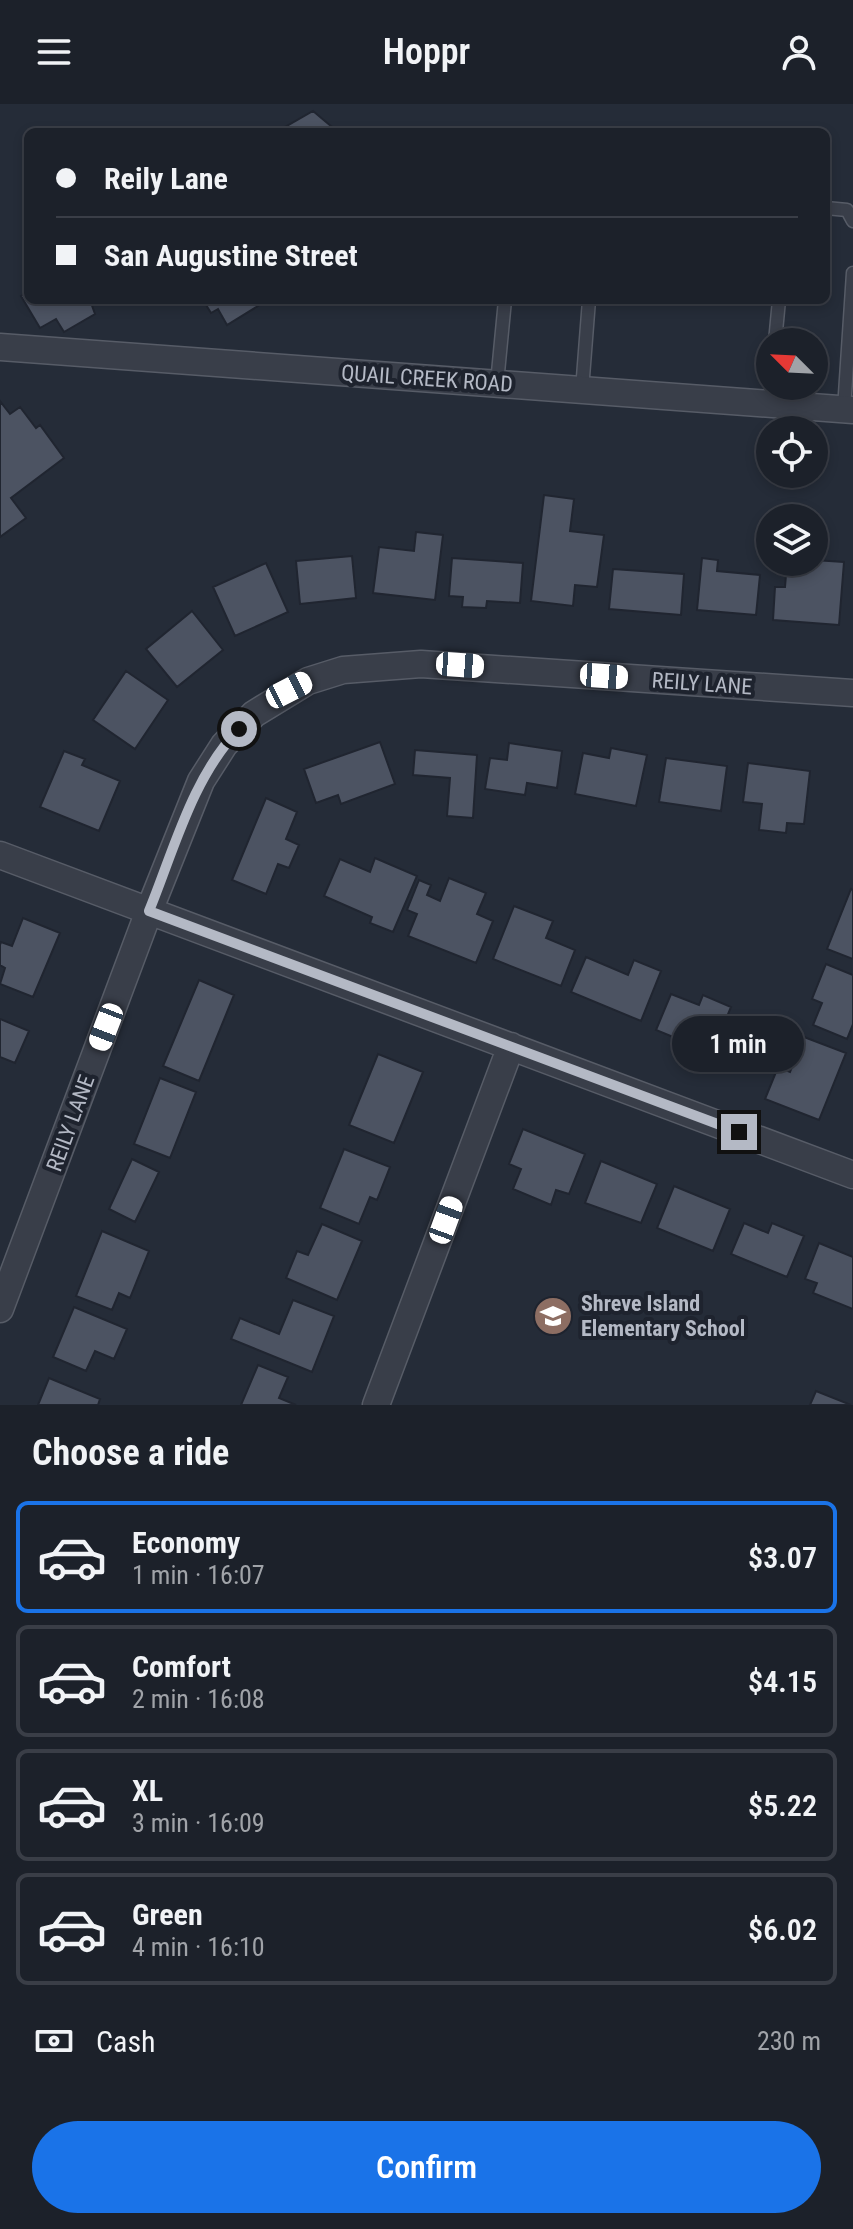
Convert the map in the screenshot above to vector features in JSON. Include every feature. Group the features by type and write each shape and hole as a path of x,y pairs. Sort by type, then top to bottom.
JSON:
{"street":[{"name":"QUAIL CREEK ROAD","path":"0,347 582,390 756,395"},
{"name":"QUAIL CREEK ROAD","path":"797,400 848,409"},
{"name":"REILY LANE","path":"0,1309 201,781 224,745 254,714 308,681 343,670 447,665 853,693"},
{"path":"0,855 853,1175"},
{"path":"376,1405 511,1046"}],"lane":[{"path":"830,208 847,210 853,221"},
{"path":"848,409 853,273"},
{"path":"497,383 505,304"},
{"path":"582,390 589,304"},
{"path":"776,328 779,304"}],"building":[{"path":"313,111 333,128 283,128"},
{"path":"26,304 91,304 95,314 64,332 56,319 40,328"},
{"path":"205,304 258,306 227,325 218,309 211,313"},
{"path":"0,401 10,414 20,407 36,428 40,425 64,458 11,498 26,518 0,537"},
{"path":"544,495 574,499 570,531 604,535 597,587 575,585 573,606 531,601"},
{"path":"416,532 443,535 435,600 373,593 379,547 414,551"},
{"path":"352,556 356,598 300,604 296,561"},
{"path":"452,558 523,563 520,603 487,601 486,608 462,607 463,597 449,596"},
{"path":"702,558 718,560 717,571 760,576 756,615 697,610"},
{"path":"828,561 844,562 839,625 773,620 775,587 785,587 786,576 828,576"},
{"path":"266,563 288,612 235,636 213,587"},
{"path":"613,569 684,574 681,615 609,609"},
{"path":"192,611 223,650 177,687 146,649"},
{"path":"126,671 168,700 135,749 93,720"},
{"path":"380,742 395,784 341,804 338,795 316,803 304,769"},
{"path":"509,743 562,751 557,788 527,783 525,795 485,789 490,758 507,760"},
{"path":"611,748 647,755 636,806 575,794 583,753 609,758"},
{"path":"415,750 477,755 473,818 447,816 450,778 413,775"},
{"path":"64,751 85,759 82,765 120,781 99,831 40,807"},
{"path":"666,758 727,766 721,811 659,802"},
{"path":"748,763 810,771 804,824 787,823 786,833 759,830 762,804 743,802"},
{"path":"266,798 297,812 286,839 299,845 289,868 278,864 266,894 232,880"},
{"path":"375,858 417,876 393,932 370,923 372,917 324,896 340,859 370,872"},
{"path":"449,878 486,893 477,914 493,921 476,963 408,936 417,914 407,910 419,880 431,885 427,895 440,901"},
{"path":"853,890 853,959 827,949"},
{"path":"514,906 553,921 546,938 575,950 561,986 493,959"},
{"path":"23,918 60,933 33,997 0,984 5,968 0,965 1,942 12,946"},
{"path":"586,957 628,975 634,960 661,971 641,1021 571,992"},
{"path":"826,964 853,975 853,1024 847,1039 813,1025 822,1003 812,999"},
{"path":"199,980 234,995 199,1081 163,1066"},
{"path":"671,994 699,1005 703,995 731,1007 712,1053 656,1030"},
{"path":"0,1019 29,1031 15,1063 0,1057"},
{"path":"804,1037 846,1053 819,1120 765,1099 778,1067 790,1072"},
{"path":"378,1054 423,1072 394,1143 349,1125"},
{"path":"160,1078 196,1092 170,1158 134,1144"},
{"path":"523,1129 585,1154 569,1194 556,1190 551,1205 513,1189 521,1169 509,1164"},
{"path":"344,1149 390,1167 377,1200 370,1197 359,1224 320,1208"},
{"path":"132,1159 159,1172 135,1222 109,1209"},
{"path":"601,1161 657,1184 641,1223 585,1203"},
{"path":"674,1186 730,1209 713,1251 657,1228"},
{"path":"744,1223 768,1233 772,1223 804,1236 787,1277 731,1254"},
{"path":"322,1224 362,1241 337,1300 286,1278 297,1251 308,1255"},
{"path":"102,1231 149,1251 130,1298 119,1293 112,1310 76,1296"},
{"path":"819,1243 853,1257 853,1309 813,1293 817,1283 805,1279"},
{"path":"293,1300 334,1316 312,1372 231,1339 240,1318 279,1334"},
{"path":"74,1307 127,1329 114,1359 95,1351 86,1371 53,1357"},
{"path":"258,1365 288,1377 279,1398 296,1405 241,1405"},
{"path":"49,1378 100,1399 98,1405 38,1405"},
{"path":"816,1391 851,1405 810,1405"}],"place":[{"name":"Shreve Island Elementary School","path":"553,1316"}],"route":[{"path":"239,729 224,745 201,781 149,911 739,1132"}]}
